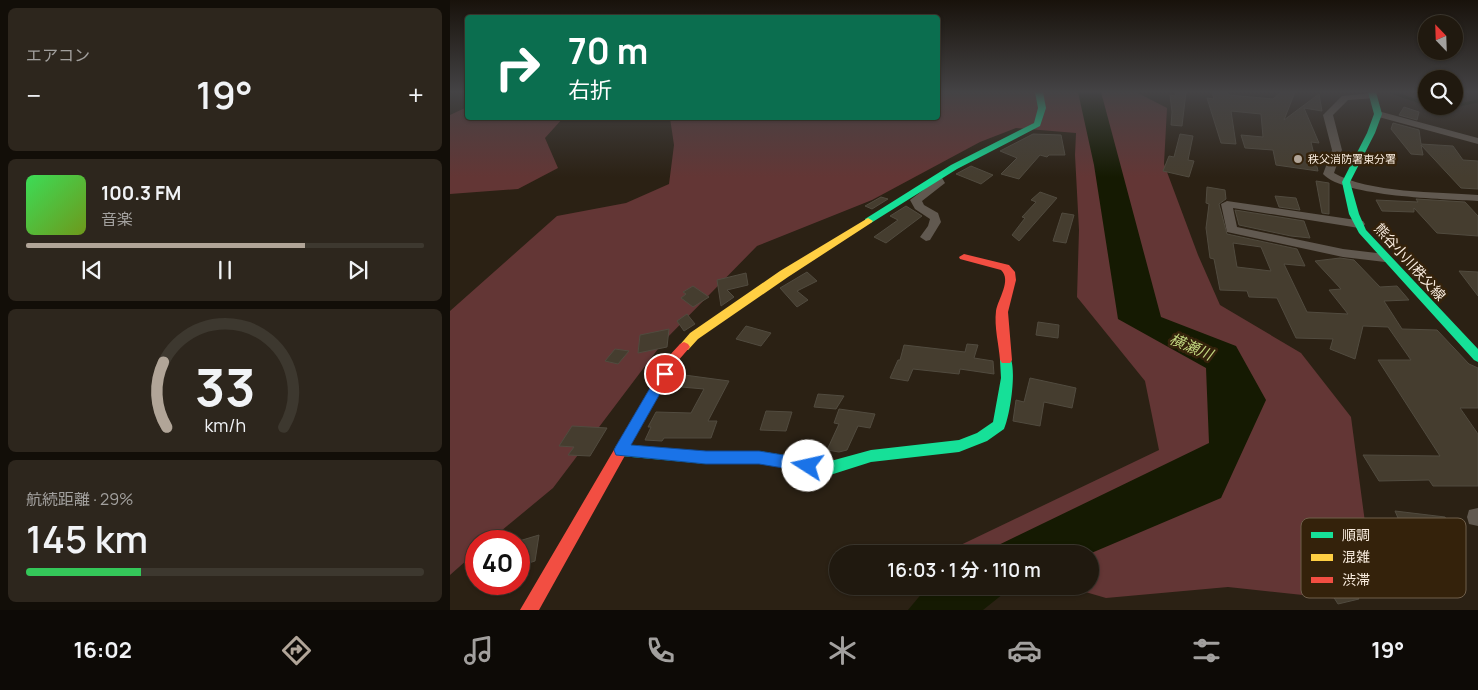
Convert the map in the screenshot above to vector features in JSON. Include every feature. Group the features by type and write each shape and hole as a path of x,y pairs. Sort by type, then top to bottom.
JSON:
{"street":[{"path":"529,610 673,359 694,336 784,274 954,166 1036,124 1039,120"},
{"path":"1329,120 1337,150 1328,174 1331,178 1394,191 1478,198"},
{"path":"1346,182 1376,120"},
{"path":"1402,120 1478,141"},
{"path":"926,237 936,224 937,219 932,212 919,207 916,200 940,183 937,178"},
{"name":"熊谷小川秩父線","path":"1346,182 1348,197 1359,224 1385,258 1478,356"},
{"path":"1359,224 1227,204 1231,229 1343,252 1385,258"},
{"path":"621,450 706,458 759,457 827,469 871,456 959,446 982,437 999,425 1006,385 1002,312 1010,280 1010,272 1005,267 964,257"}],"shaded area":[{"path":"450,120 561,120 545,138 558,168 518,189 450,194"},
{"path":"670,120 1166,120 1164,164 1198,255 1220,305 1301,353 1351,417 1364,518 1301,518 1301,595 1228,587 1106,598 1096,595 1099,595 1099,545 961,545 1159,450 1145,381 1077,297 1079,230 1075,155 1076,133 1016,128 980,142 872,200 757,246 664,341 553,488 502,530 465,530 465,562 450,575 450,311 557,216 626,203 669,184 674,145"}],"water":[{"name":"横瀬川","path":"1084,120 1109,120 1161,317 1236,346 1266,400 1221,498 1099,550 1099,545 999,545 1209,443 1206,368 1118,319 1094,165"},
{"path":"920,595 1002,595 983,610 908,610"}],"building":[{"path":"1171,120 1183,120 1182,126 1171,125"},
{"path":"1214,120 1232,120 1236,144 1221,143"},
{"path":"1262,120 1309,120 1319,143 1311,142 1318,171 1276,165 1273,150 1245,148 1241,135 1263,137"},
{"path":"1393,123 1419,130 1421,144 1453,146 1463,160 1478,161 1478,189 1461,188 1421,145 1423,155 1411,154 1391,129"},
{"path":"1033,134 1061,135 1065,155 1049,155 1047,157 1040,155 1019,179 1001,174 1017,158 1000,151"},
{"path":"1180,134 1193,136 1188,160 1194,161 1189,177 1163,171 1169,156 1174,157"},
{"path":"971,166 993,175 981,184 956,174"},
{"path":"1316,181 1329,183 1329,214 1322,213"},
{"path":"1207,187 1225,190 1226,199 1219,204 1227,234 1297,249 1305,266 1284,264 1307,312 1348,314 1329,290 1341,289 1315,261 1340,258 1354,260 1380,287 1397,286 1409,300 1384,301 1402,329 1437,330 1469,364 1478,368 1478,408 1460,408 1478,434 1478,486 1433,486 1429,480 1379,481 1363,455 1440,456 1378,360 1411,360 1388,327 1363,326 1355,359 1330,349 1333,339 1296,338 1277,298 1249,297 1247,291 1220,290 1214,259 1210,258 1206,228 1209,204 1206,203","holes":["1233,243 1261,247 1271,271 1237,267"]},
{"path":"1040,192 1057,198 1019,241 1012,235 1025,218 1022,217 1036,202 1031,200"},
{"path":"1275,196 1296,198 1300,210 1279,207"},
{"path":"881,197 888,199 872,209 865,206"},
{"path":"1416,199 1465,202 1478,216 1478,236 1437,233 1414,208 1414,212 1382,211 1376,200 1418,202"},
{"path":"906,206 922,216 886,243 874,237 898,220 890,216"},
{"path":"1235,210 1304,221 1310,238 1239,225"},
{"path":"1062,213 1074,215 1066,243 1053,241"},
{"path":"1459,271 1478,272 1478,296"},
{"path":"807,272 817,281 797,291 808,300 797,307 780,288"},
{"path":"746,273 748,285 727,290 734,297 721,306 717,280"},
{"path":"693,286 709,297 693,307 681,298 686,294 683,292"},
{"path":"687,314 695,324 684,331 677,321"},
{"path":"1038,322 1059,325 1058,338 1036,335"},
{"path":"746,326 771,333 761,346 736,339"},
{"path":"669,329 667,347 638,353 640,335"},
{"path":"967,344 978,345 974,358 993,361 994,374 960,369 959,374 913,369 908,381 890,378 898,360 900,360 904,345 965,352"},
{"path":"615,349 629,351 618,364 605,361"},
{"path":"677,374 729,381 708,421 717,421 711,438 664,438 662,441 645,440 651,427 648,427 656,412 691,413 704,389 670,386"},
{"path":"1030,378 1076,388 1072,408 1044,402 1040,426 1013,421 1016,400 1024,402"},
{"path":"818,394 844,396 836,409 814,407"},
{"path":"839,409 875,414 870,428 858,426 847,450 839,452 827,450 839,424 834,423"},
{"path":"766,411 792,412 786,431 760,430"},
{"path":"572,426 607,428 590,456 568,455 574,447 559,446"},
{"path":"1395,511 1446,518 1398,518"},
{"path":"539,535 535,561 530,563 530,538"},
{"path":"1334,598 1359,599 1338,604"}],"traffic: fast":[{"path":"868,221 954,167 1037,124 1038,120"},
{"path":"1376,120 1346,182 1354,214 1362,231 1478,357"},
{"path":"621,450 706,458 759,457 827,469 871,456 959,446 982,437 999,425 1007,378 1006,360"}],"traffic: slow":[{"path":"684,347 694,336 784,274 868,221"}],"traffic: jam":[{"path":"964,257 1005,267 1010,272 1011,280 1002,312 1006,360"},
{"path":"529,610 673,359 684,347"}],"place":[{"name":"秩父消防署東分署","path":"1298,159"}],"route":[{"path":"665,374 621,450 706,458 759,457 808,466"}]}
